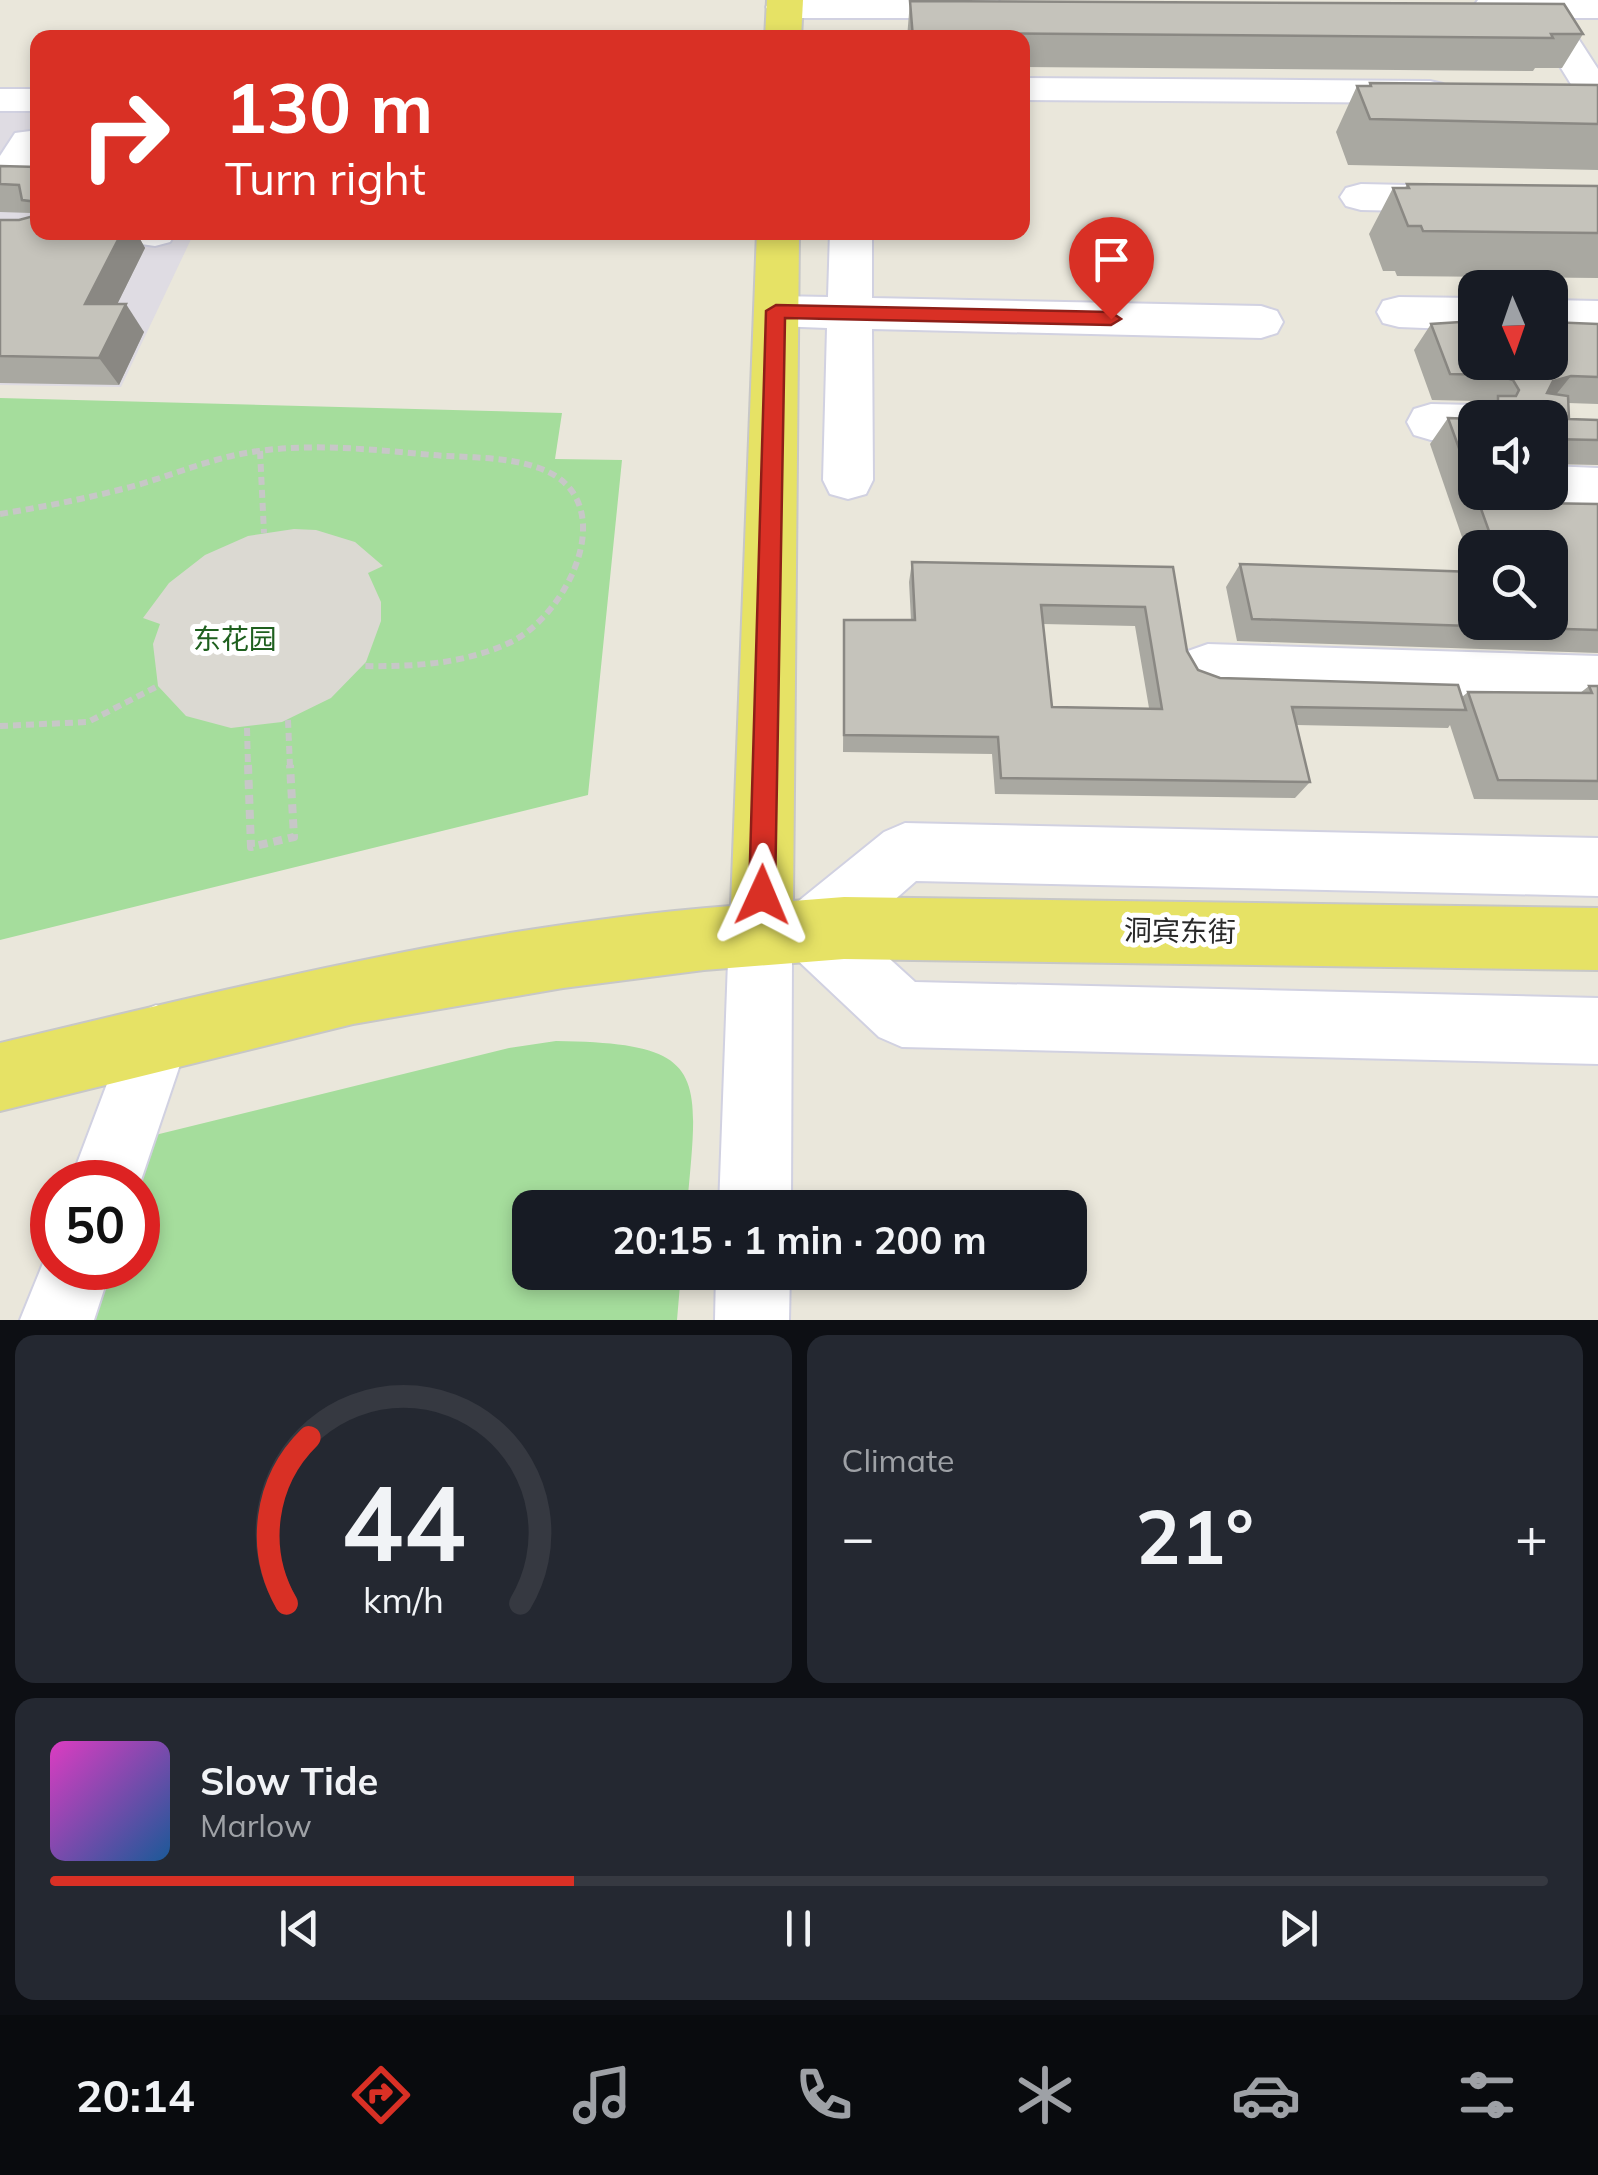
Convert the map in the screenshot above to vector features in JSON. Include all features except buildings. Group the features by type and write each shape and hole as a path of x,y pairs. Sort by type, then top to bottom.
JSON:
{"main road":[{"path":"778,240 787,932"},
{"name":"洞宾东街","path":"0,1076 263,1011 459,972 564,956 787,932 1323,933 1598,940"}],"street":[{"path":"1540,5 1597,94"},
{"path":"784,15 1014,7"},
{"path":"1462,7 1598,7"},
{"path":"1030,87 1209,74 1462,93"},
{"path":"1557,94 1597,94"},
{"path":"0,100 30,100"},
{"path":"1030,120 1302,125"},
{"path":"0,188 30,142"},
{"path":"1361,197 1598,202"},
{"path":"848,480 851,240"},
{"path":"776,311 1261,322"},
{"path":"1400,312 1458,314"},
{"path":"1568,316 1598,317"},
{"path":"1568,486 1598,486"},
{"path":"1208,668 1598,680"},
{"path":"756,1190 787,932 905,852 1598,867"},
{"path":"787,932 902,1014 1598,1031"},
{"path":"113,1160 156,1038"},
{"path":"56,1320 67,1290"},
{"path":"752,1320 753,1290"}],"path":[{"path":"0,514 133,486 234,455 260,451 308,448 510,461 558,475 578,500 582,538 564,596 542,621 512,641 458,660 396,668 362,666"},
{"path":"260,451 264,533"},
{"path":"0,726 88,722 158,686"},
{"path":"247,728 251,847 294,837 288,720"}],"shaded area":[{"path":"0,113 30,113 30,240 191,240 121,387 0,385"},
{"path":"316,530 355,542 383,566 368,573 381,602 381,621 366,662 331,698 282,722 231,728 186,716 158,686 153,644 160,624 143,618 169,583 205,555 248,536"}],"green space":[{"name":"东花园","path":"0,398 562,413 555,459 622,460 588,795 0,940"},
{"path":"556,1041 606,1043 643,1049 668,1059 683,1074 691,1096 693,1124 688,1190 512,1190 512,1290 680,1290 677,1320 82,1320 93,1290 160,1290 160,1160 139,1160 147,1137 509,1048"}],"route":[{"path":"762,895 776,311 1111,319"}]}
